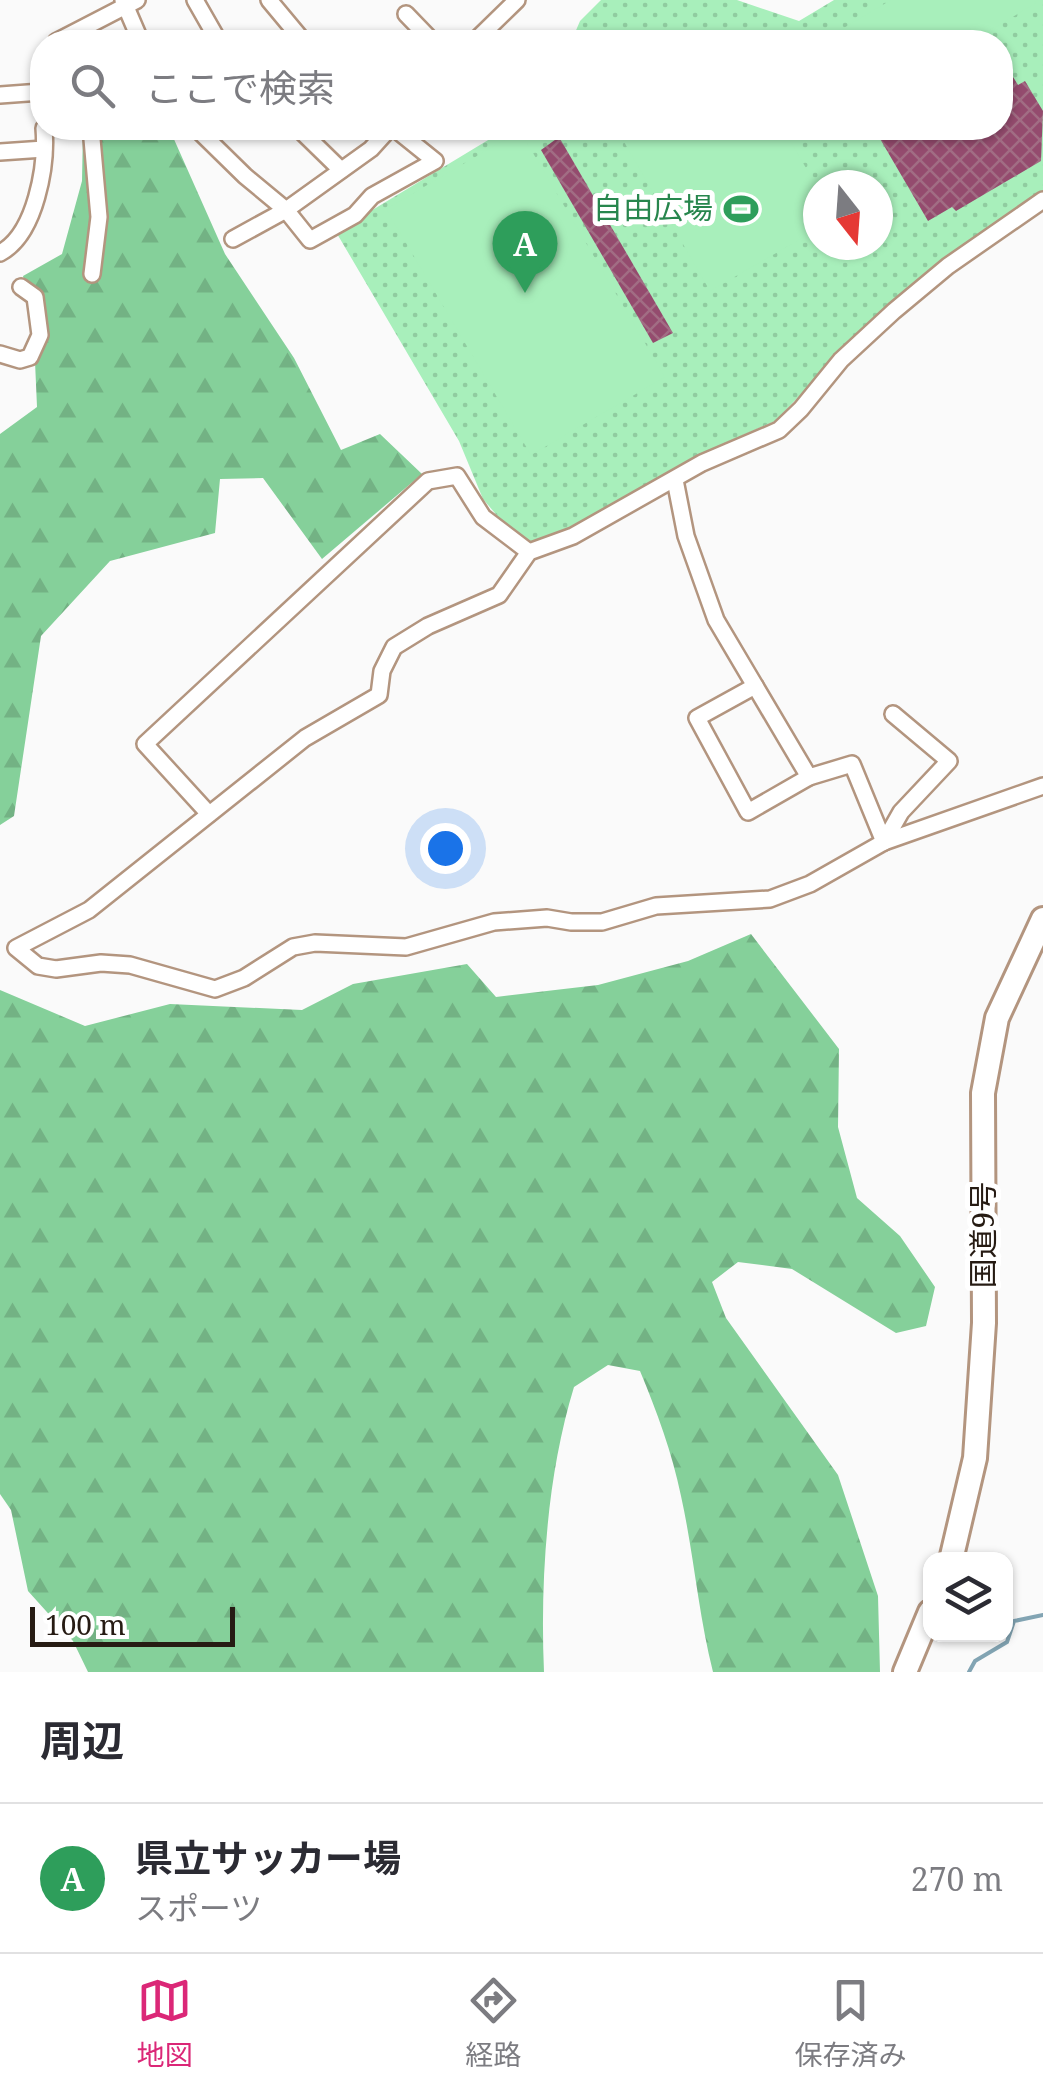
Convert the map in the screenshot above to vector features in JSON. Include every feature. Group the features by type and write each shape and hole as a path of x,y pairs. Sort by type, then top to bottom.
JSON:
{"highway":[{"name":"国道9号","path":"953,1552 975,1458 984,1323 983,1092 997,1018 1043,918"},
{"path":"905,1672 923,1629"}],"street":[{"path":"195,0 212,30"},
{"path":"270,0 294,30"},
{"path":"486,30 517,0"},
{"path":"88,30 128,2 136,30"},
{"path":"406,14 422,30"},
{"path":"0,95 30,93"},
{"path":"0,255 12,246 36,202 44,140"},
{"path":"92,140 99,218 92,274"},
{"path":"208,140 286,210 310,240 355,215 372,196 435,161 408,140"},
{"path":"310,140 341,170"},
{"path":"233,240 286,210 380,140"},
{"path":"0,152 44,149"},
{"path":"1043,200 948,266 894,311 841,360 801,409 778,430 702,463 573,536 529,552 499,595 428,626 394,647 382,671 379,695 304,738 89,910 16,948 38,966 56,969 102,963 130,965 214,989 244,978 293,948 316,943 406,947 494,922 547,918 602,922 656,906 770,899 810,884 884,842 1043,786"},
{"path":"0,354 20,360 30,356 40,335 35,296 21,287"},
{"path":"210,814 145,744 428,480 458,476 483,517 529,552"},
{"path":"674,480 686,536 716,620 809,777"},
{"path":"755,686 697,718 748,812 809,777 852,764 884,842"},
{"path":"884,842 901,812 949,761 894,714"}],"green space":[{"path":"601,0 737,0 799,21 834,0 1043,0 1043,210 1036,199 932,270 883,310 775,421 725,443 570,533 537,544 500,519 483,499 459,441 336,232 488,140 1013,140 1013,30 576,30"},
{"path":"891,0 1036,3 990,30 840,30"},
{"path":"83,140 174,140 225,254 294,358 341,450 380,434 422,474 322,559 263,478 220,479 215,533 110,561 41,636 14,816 0,825 0,434 37,407 33,316 23,276 62,254 82,181"},
{"path":"505,140 525,140 665,377 531,455 386,209"},
{"name":"自由広場","path":"623,140 790,140 807,170 803,170 803,238 710,291"},
{"path":"751,934 839,1049 838,1127 857,1198 900,1236 935,1287 926,1326 896,1333 792,1269 738,1262 712,1282 726,1318 838,1475 878,1596 880,1672 713,1672 681,1496 664,1432 640,1371 608,1365 574,1387 557,1456 545,1565 544,1672 88,1672 73,1641 28,1591 11,1510 0,1494 0,990 85,1026 170,1004 302,1010 353,984 467,964 496,997 598,985 688,961"}],"building":[{"path":"1013,77 1018,85 1025,81 1043,111 1041,161 956,211 952,207 928,221 881,140 1013,140"},
{"path":"561,140 673,333 653,343 541,150"}],"waterway":[{"path":"969,1672 975,1661 1007,1642 1014,1621 1043,1615"}],"place":[{"name":"自由広場","path":"741,209"},
{"name":"県立サッカー場","path":"525,293"}]}
